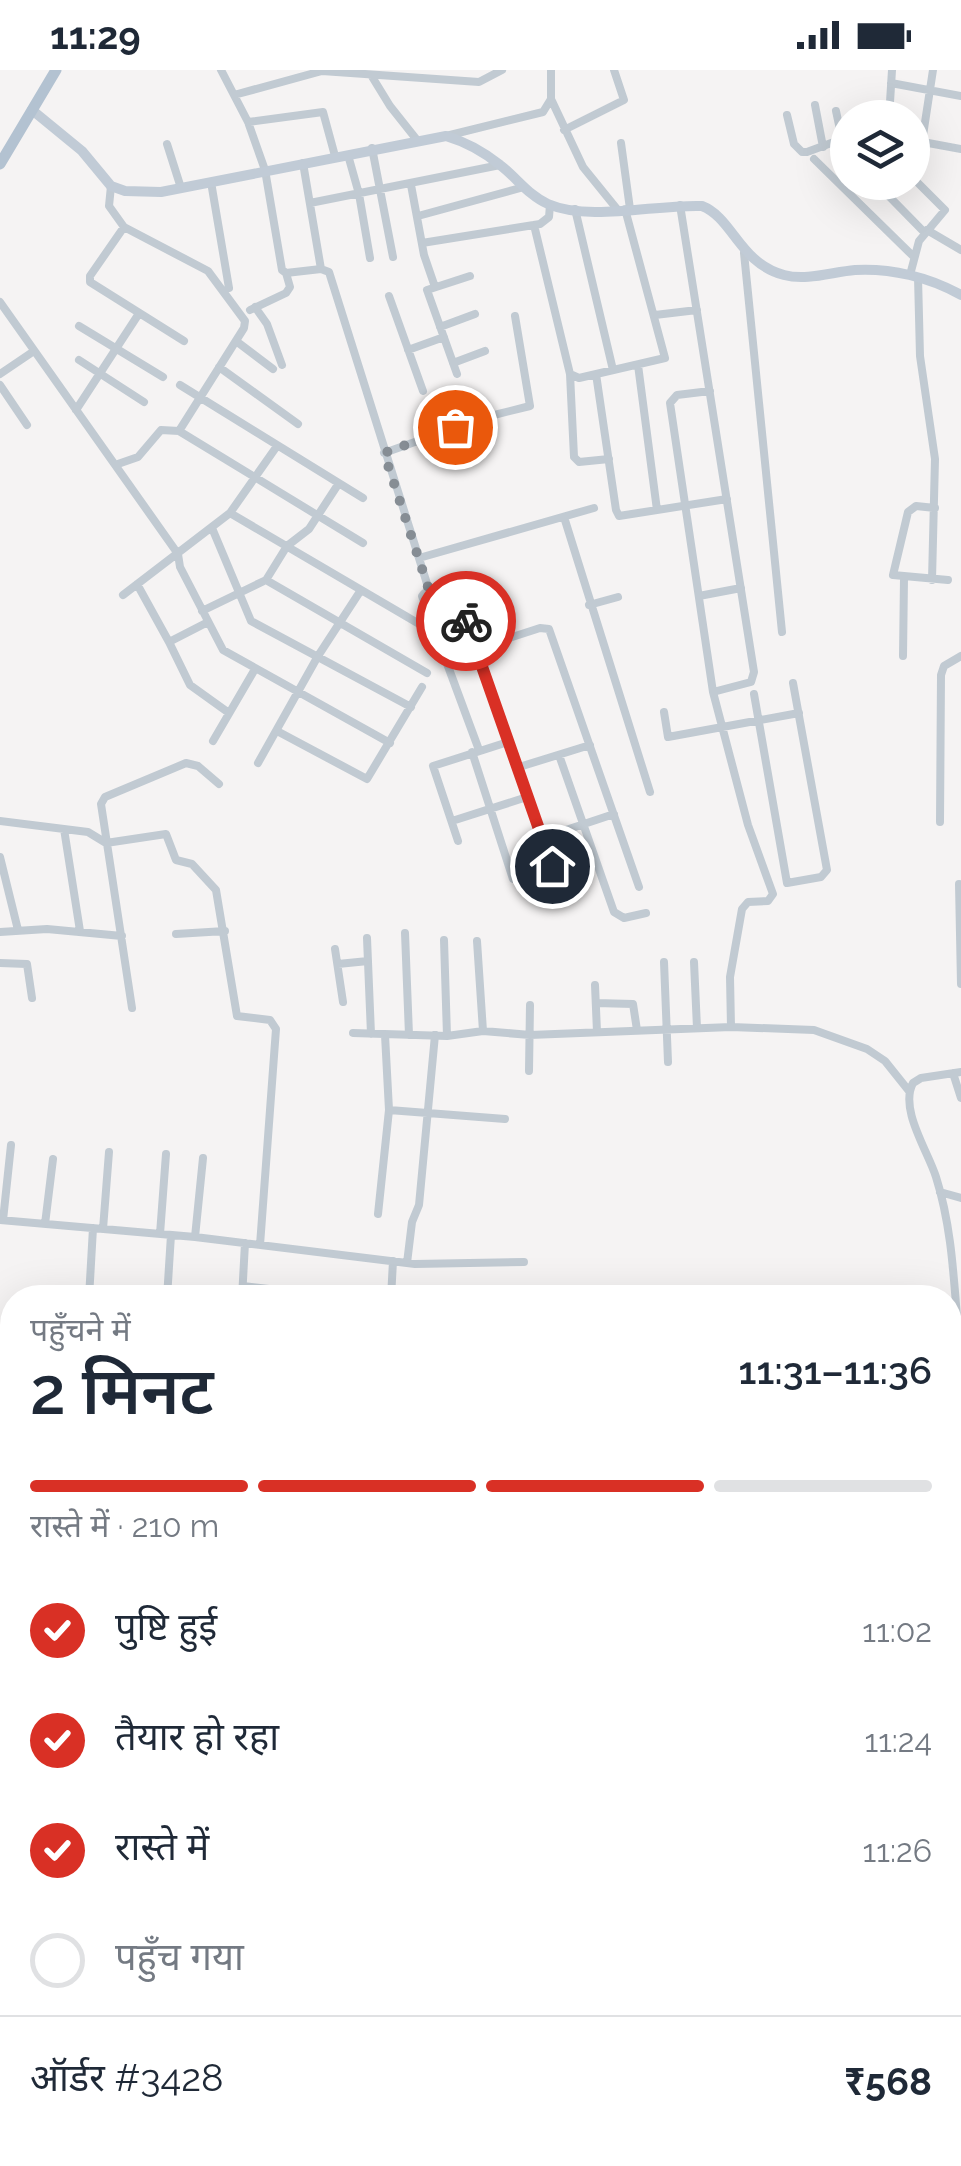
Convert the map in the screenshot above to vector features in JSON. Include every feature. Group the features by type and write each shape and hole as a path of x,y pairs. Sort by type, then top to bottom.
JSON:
{"main road":[{"path":"0,164 56,70"},
{"path":"32,110 82,151 111,186 125,191 161,192 446,136 462,141 500,165 550,205 575,209 702,206 711,211 744,253 782,275 800,278 858,270 914,276 961,294"}],"street":[{"path":"221,70 248,122 265,170 279,256 290,287 286,293 253,308 267,324 277,367 236,341"},
{"path":"234,94 322,70 479,82 502,70"},
{"path":"552,70 551,99 564,130 583,166 624,209"},
{"path":"564,130 624,100 614,70"},
{"path":"891,100 892,70"},
{"path":"927,100 933,70"},
{"path":"371,74 417,140"},
{"path":"891,84 961,96"},
{"path":"446,136 543,112 551,99"},
{"path":"815,106 823,146"},
{"path":"248,122 322,112 334,156"},
{"path":"787,115 798,149 807,152 830,143"},
{"path":"570,374 579,378 665,358 624,209 621,143"},
{"path":"930,143 961,149"},
{"path":"167,144 181,188"},
{"path":"372,148 394,257"},
{"path":"347,154 359,194 370,258"},
{"path":"814,159 913,256"},
{"path":"303,163 322,269"},
{"path":"310,203 500,165"},
{"path":"212,182 228,288"},
{"path":"412,185 435,288"},
{"path":"111,186 109,206 124,228 208,271 246,320 179,431"},
{"path":"418,216 524,187"},
{"path":"930,195 945,210 926,231 913,256 920,356 934,444 932,580"},
{"path":"894,200 926,231 961,250"},
{"path":"422,243 534,225 546,221 550,205"},
{"path":"680,205 754,678 745,685 713,692"},
{"path":"575,209 613,370"},
{"path":"534,225 570,374 574,457 578,462 609,459"},
{"path":"124,228 90,276 90,282 184,341"},
{"path":"744,253 782,632"},
{"path":"286,273 322,269 329,272 429,590"},
{"path":"458,374 426,290 470,276"},
{"path":"389,296 424,391"},
{"path":"0,302 178,554 180,567 223,650 390,743"},
{"path":"655,315 697,310"},
{"path":"408,350 475,314"},
{"path":"76,410 138,315"},
{"path":"384,453 482,418 530,406 514,316"},
{"path":"79,326 164,377"},
{"path":"0,374 34,351"},
{"path":"453,363 484,351"},
{"path":"79,360 144,402"},
{"path":"638,365 657,510"},
{"path":"219,367 298,424"},
{"path":"596,374 620,516 727,498"},
{"path":"180,385 363,498"},
{"path":"0,386 26,426"},
{"path":"710,391 677,395 670,403 713,692 748,825 774,894 768,901 748,902 742,909 730,977 731,1027"},
{"path":"115,465 138,457 161,430 179,431 363,543"},
{"path":"123,595 230,513 277,446"},
{"path":"202,611 266,580 288,546 304,535 318,517 339,483"},
{"path":"935,508 916,506 908,512 893,571 896,578 948,580"},
{"path":"419,558 594,508"},
{"path":"230,513 420,625"},
{"path":"564,517 650,792"},
{"path":"212,528 251,621 410,707"},
{"path":"904,578 904,656"},
{"path":"266,580 427,674"},
{"path":"138,584 190,685 200,696 229,713"},
{"path":"513,879 475,751 422,596 429,590 455,587 552,866"},
{"path":"698,596 741,588"},
{"path":"258,763 318,656 361,590"},
{"path":"589,605 618,597"},
{"path":"169,642 208,622"},
{"path":"475,649 549,628 639,886"},
{"path":"940,822 942,675 944,666 961,656"},
{"path":"213,741 255,668"},
{"path":"754,694 789,884 821,877 827,870 794,683"},
{"path":"278,731 367,778 422,687"},
{"path":"664,712 668,737 799,713"},
{"path":"458,841 433,766 508,742"},
{"path":"516,768 590,745"},
{"path":"560,755 614,912 624,918 646,913"},
{"path":"132,1008 100,814 106,797 186,763 198,766 220,784"},
{"path":"452,822 527,797"},
{"path":"542,838 614,814"},
{"path":"0,821 88,832 106,843 166,834 176,860 192,864 216,890 238,1016 270,1020 276,1029 260,1245"},
{"path":"64,829 80,932"},
{"path":"1,862 18,930"},
{"path":"959,884 961,984"},
{"path":"176,934 224,930"},
{"path":"0,932 122,936"},
{"path":"405,933 409,1035"},
{"path":"367,938 370,1034"},
{"path":"444,940 447,1036"},
{"path":"477,941 482,1031"},
{"path":"334,949 343,1002"},
{"path":"338,964 368,962"},
{"path":"664,962 668,1062"},
{"path":"694,962 697,1028"},
{"path":"0,963 27,964 32,998"},
{"path":"595,985 597,1032"},
{"path":"596,1003 633,1004 637,1030"},
{"path":"529,1071 530,1005"},
{"path":"353,1033 447,1036 482,1031 530,1035 780,1026 824,1032 867,1049 886,1061 908,1091 910,1108 940,1192 954,1285"},
{"path":"378,1214 389,1110 385,1035"},
{"path":"407,1263 412,1222 420,1205 435,1036"},
{"path":"908,1091 921,1078 957,1073 961,1098"},
{"path":"389,1110 505,1119"},
{"path":"11,1146 2,1220 195,1237 407,1263 524,1262"},
{"path":"91,1285 109,1152"},
{"path":"160,1234 166,1154"},
{"path":"195,1237 203,1158"},
{"path":"45,1224 53,1159"},
{"path":"940,1192 961,1198"},
{"path":"168,1285 171,1235"},
{"path":"243,1285 245,1243"},
{"path":"392,1285 393,1261"}],"way so far":[{"path":"455,427 384,453 429,590 453,585 466,621"}],"route":[{"path":"466,621 552,866"}]}
